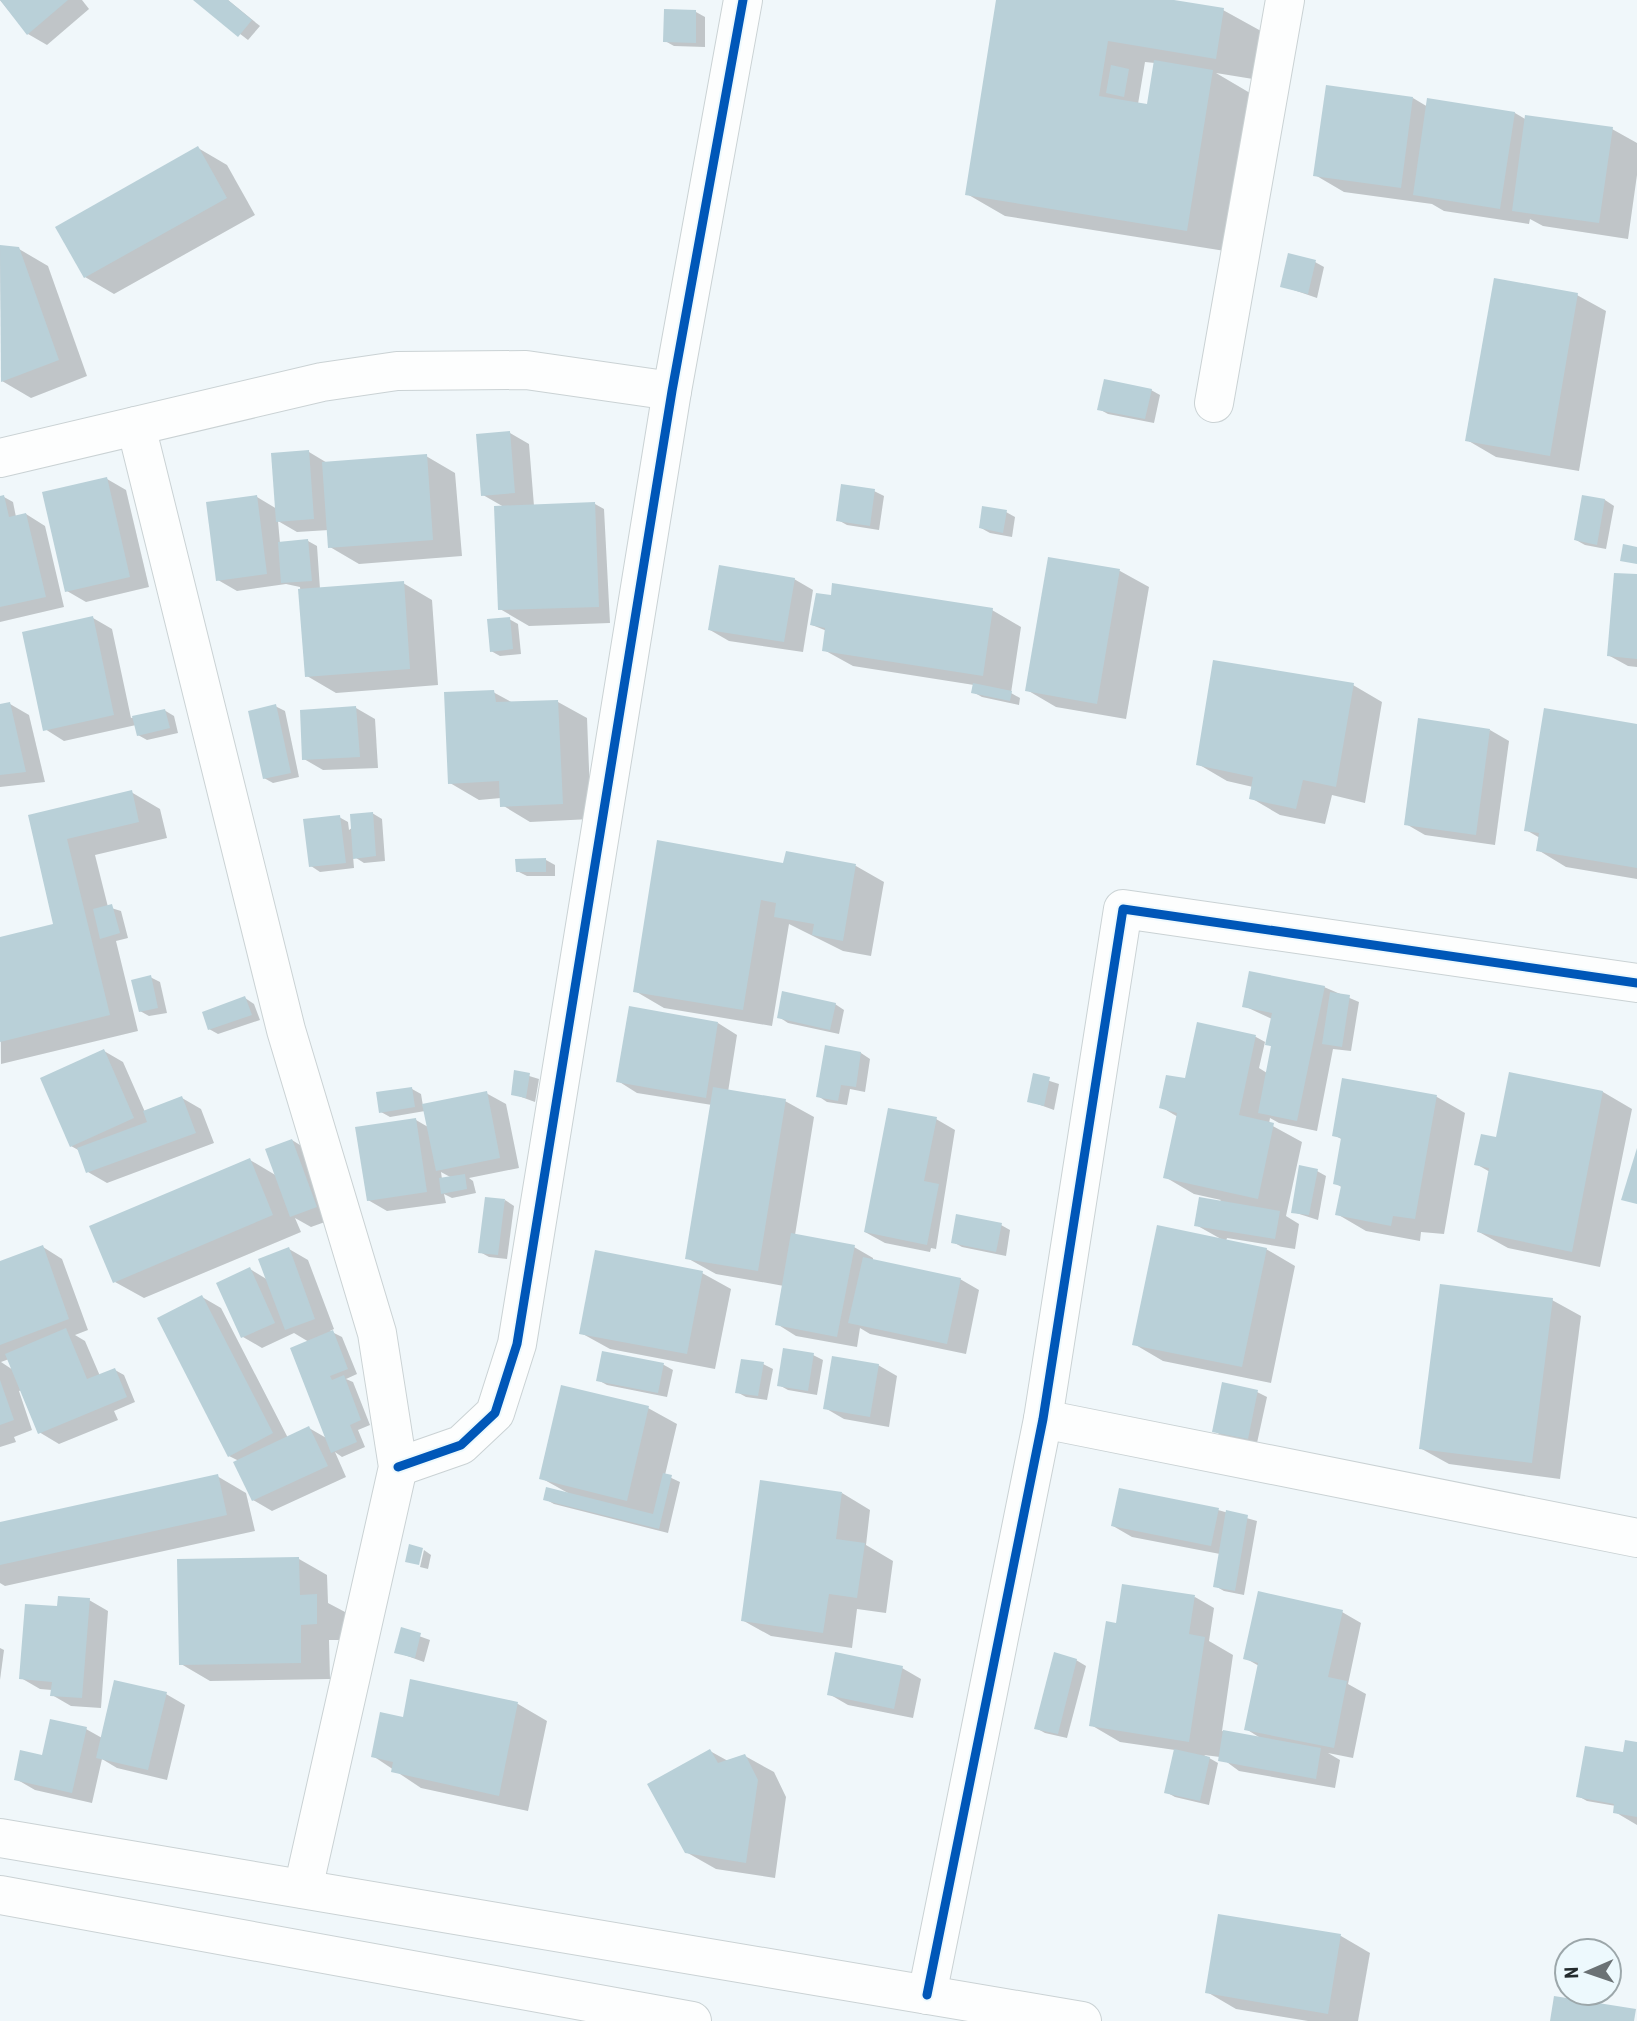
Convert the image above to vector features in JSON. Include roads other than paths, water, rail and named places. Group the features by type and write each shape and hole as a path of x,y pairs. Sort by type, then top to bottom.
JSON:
{"street":[{"path":"398,1467 461,1445 495,1413 517,1344 672,391 743,0"},
{"path":"1214,403 1285,0"},
{"path":"0,458 322,382 397,371 526,370 672,391"},
{"path":"136,426 286,1031 377,1333 398,1467 303,1889"},
{"path":"927,1995 1043,1419 1123,909 1637,983"},
{"path":"1043,1419 1637,1538"},
{"path":"0,1838 1082,2021"},
{"path":"0,1895 692,2021"}]}
